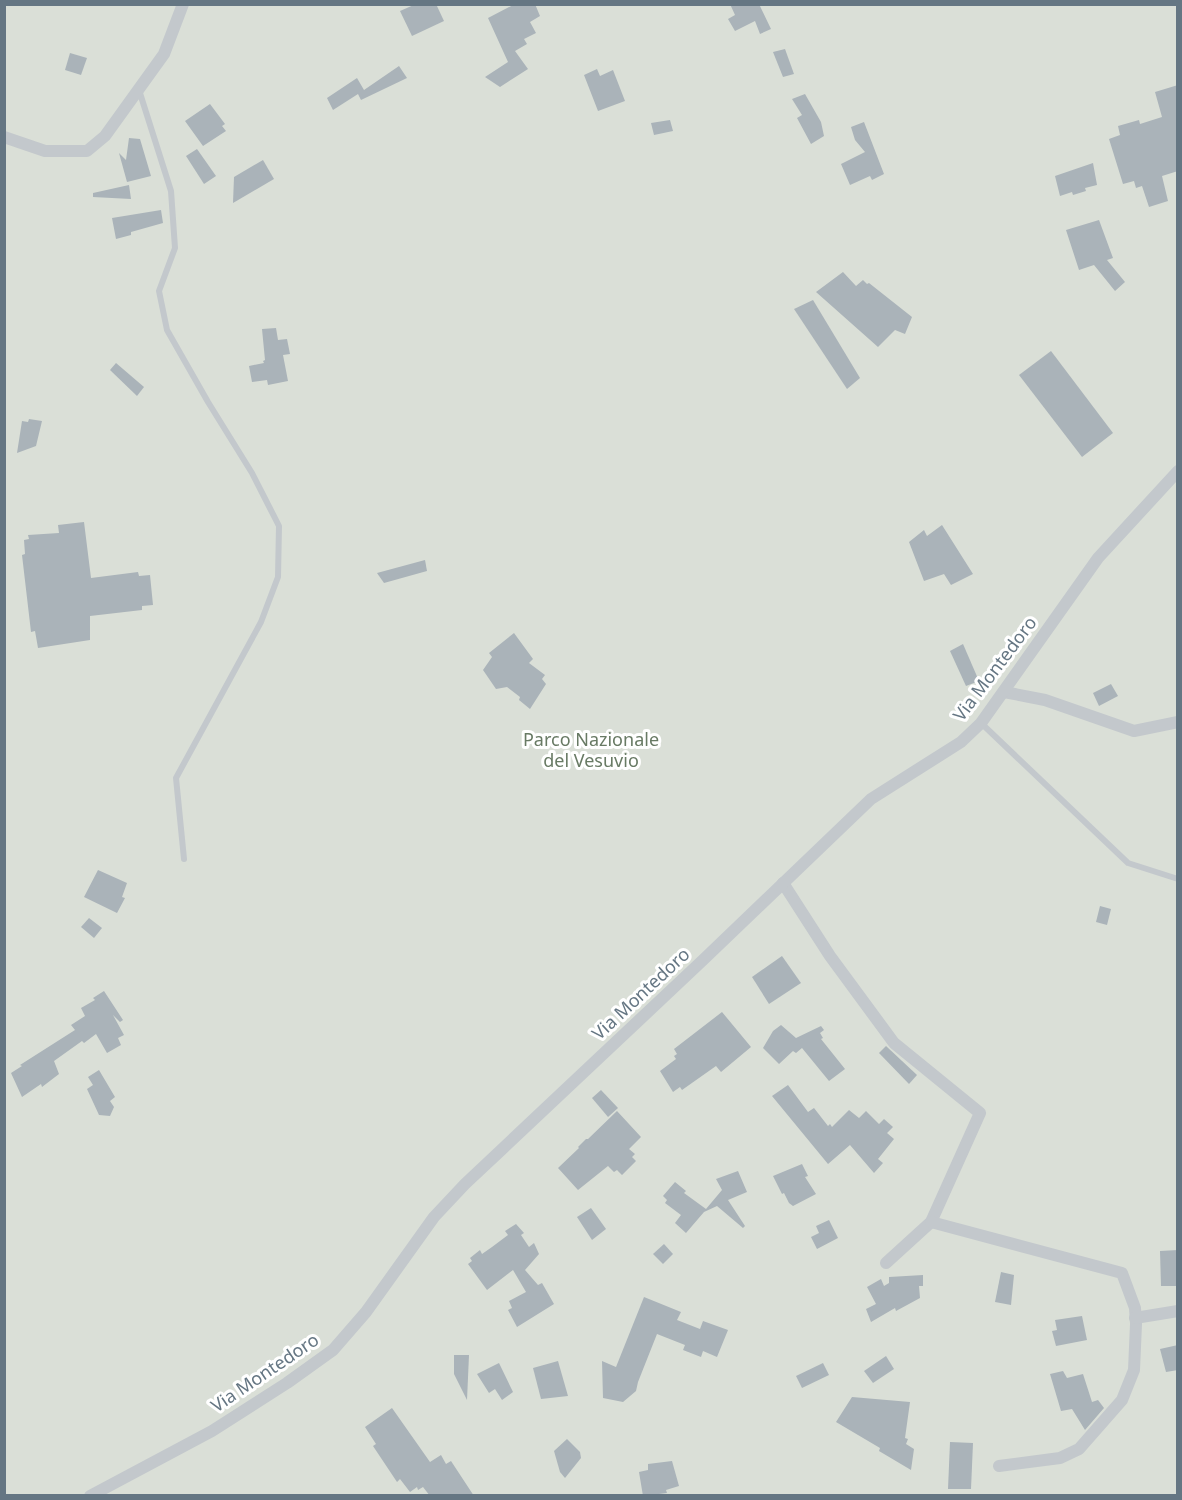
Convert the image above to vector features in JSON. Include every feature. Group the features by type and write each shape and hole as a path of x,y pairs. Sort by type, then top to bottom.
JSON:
{"street":[{"path":"4,137 45,151 87,151 105,136 164,54 183,4"},
{"name":"Via Montedoro","path":"90,1496 212,1431 287,1383 333,1350 366,1312 434,1217 465,1184 871,799 962,742 981,723 1098,558 1178,471"},
{"path":"1004,692 1045,700 1134,731 1178,722"},
{"path":"783,883 830,956 894,1043 980,1113 931,1222 886,1263"},
{"path":"931,1222 1122,1274 1135,1308 1136,1350 1131,1378 1122,1400 1096,1431 1079,1449 1060,1458 999,1466"},
{"path":"1136,1318 1178,1311"}],"lane":[{"path":"139,89 171,191 175,248 159,291 167,330 252,473 279,526 278,577 261,622 176,778 184,859"},
{"path":"981,723 1128,863 1178,879"}],"green space":[{"name":"Parco Nazionale del Vesuvio","path":"5,5 1177,5 1177,1495 5,1496"}],"building":[{"path":"416,4 436,4 444,21 412,36 400,11"},
{"path":"515,4 535,4 540,16 530,22 536,33 524,39 527,44 515,51 528,69 500,87 485,77 508,62 488,18"},
{"path":"730,4 759,4 771,29 760,34 755,21 735,31 728,19 735,15"},
{"path":"785,49 794,74 783,77 773,52"},
{"path":"70,53 87,58 81,75 65,70"},
{"path":"399,66 407,78 361,100 358,94 333,110 327,98 357,78 364,90"},
{"path":"597,69 600,76 613,70 625,101 598,111 584,75"},
{"path":"1178,85 1178,171 1162,176 1168,201 1149,207 1142,186 1136,188 1134,181 1123,184 1109,139 1120,135 1118,126 1139,120 1140,124 1162,117 1155,92"},
{"path":"805,94 821,122 824,136 811,144 797,118 802,115 792,99"},
{"path":"210,104 225,124 222,126 226,131 203,146 185,121"},
{"path":"670,120 673,131 654,135 651,123"},
{"path":"864,122 884,174 872,180 870,176 850,185 841,164 865,152 855,140 851,127"},
{"path":"129,138 140,139 151,176 127,182 119,153 126,160"},
{"path":"197,149 216,176 204,184 186,156"},
{"path":"263,160 274,179 233,203 234,177"},
{"path":"1093,163 1097,185 1085,188 1086,191 1073,195 1072,192 1060,196 1055,176"},
{"path":"129,185 131,199 93,197 93,193"},
{"path":"161,210 163,223 116,239 112,218"},
{"path":"1099,220 1113,258 1107,260 1125,282 1115,291 1094,265 1079,270 1066,230"},
{"path":"843,272 856,286 863,280 869,283 912,317 905,334 895,330 878,347 816,292"},
{"path":"813,300 860,378 847,389 794,309"},
{"path":"276,328 278,340 287,339 290,354 283,355 288,381 268,385 267,380 252,382 249,366 264,363 265,360 262,329"},
{"path":"1051,351 1113,433 1082,457 1019,375"},
{"path":"116,363 144,387 137,396 110,370"},
{"path":"29,419 42,421 36,446 17,453 22,421 28,422"},
{"path":"84,522 91,578 138,572 139,576 150,575 153,605 142,606 142,610 90,616 90,640 38,648 35,631 31,632 22,555 25,554 24,540 29,539 28,535 59,533 58,525"},
{"path":"942,525 973,574 951,585 944,574 924,581 909,542 924,530 927,536"},
{"path":"425,560 427,571 384,583 377,573"},
{"path":"514,633 533,659 529,663 545,675 542,679 546,684 530,709 507,687 496,689 483,670 492,657 489,653"},
{"path":"963,644 979,681 966,686 950,651"},
{"path":"1111,684 1118,696 1099,706 1093,693"},
{"path":"98,870 127,883 122,897 125,898 117,913 84,897"},
{"path":"1100,906 1111,909 1107,925 1096,922"},
{"path":"89,918 102,928 94,938 81,927"},
{"path":"782,956 801,983 769,1004 752,977"},
{"path":"104,991 123,1020 120,1022 113,1015 124,1035 118,1038 121,1045 107,1053 96,1034 84,1043 82,1041 54,1061 59,1074 42,1087 41,1084 22,1097 11,1073 75,1030 71,1025 85,1016 81,1008 95,1000 93,998"},
{"path":"722,1012 751,1047 721,1072 716,1066 682,1090 680,1087 673,1092 660,1071 676,1059 674,1056 677,1054 674,1049"},
{"path":"781,1025 796,1038 821,1026 824,1030 820,1033 823,1038 821,1039 845,1069 829,1081 802,1048 796,1053 793,1051 779,1064 763,1048 773,1031"},
{"path":"886,1046 917,1075 909,1084 879,1053"},
{"path":"99,1070 115,1097 110,1101 114,1107 110,1116 99,1115 87,1089 93,1085 88,1077"},
{"path":"788,1085 808,1112 814,1108 828,1126 830,1124 832,1127 849,1110 859,1118 866,1111 879,1124 884,1119 893,1127 887,1133 894,1139 878,1159 883,1163 874,1173 850,1145 828,1164 772,1096"},
{"path":"601,1090 618,1108 608,1117 592,1098"},
{"path":"617,1111 641,1137 629,1149 635,1154 632,1157 636,1161 622,1175 617,1170 614,1172 608,1166 578,1190 558,1168"},
{"path":"802,1164 808,1176 805,1177 816,1194 793,1206 784,1193 782,1194 773,1176"},
{"path":"738,1171 747,1192 728,1200 745,1226 743,1228 717,1206 704,1212 686,1233 675,1223 681,1215 665,1203 667,1200 663,1196 675,1182 686,1191 684,1193 706,1209 722,1190 716,1179"},
{"path":"591,1208 606,1229 592,1240 577,1217"},
{"path":"829,1220 838,1238 817,1249 811,1237 819,1233 816,1226"},
{"path":"516,1224 524,1233 521,1235 529,1247 534,1243 539,1254 525,1270 538,1285 542,1283 554,1304 517,1327 508,1310 512,1308 509,1301 526,1292 513,1270 487,1290 468,1264 472,1261 470,1258 480,1250 482,1254 508,1235 505,1231"},
{"path":"664,1244 673,1254 663,1264 653,1254"},
{"path":"1178,1250 1178,1286 1161,1286 1160,1251"},
{"path":"1001,1272 1014,1275 1011,1305 995,1302"},
{"path":"923,1275 923,1286 919,1286 920,1298 896,1311 895,1308 871,1322 866,1309 876,1304 867,1287 881,1279 884,1286 889,1283 889,1277"},
{"path":"644,1297 681,1312 677,1320 700,1329 703,1321 728,1330 717,1357 703,1351 701,1357 683,1350 685,1345 657,1334 636,1391 623,1402 603,1398 602,1361 616,1367"},
{"path":"1082,1316 1087,1340 1056,1346 1052,1331 1057,1330 1055,1320"},
{"path":"1178,1345 1178,1370 1166,1372 1160,1349"},
{"path":"454,1355 469,1355 467,1400 454,1374"},
{"path":"886,1356 894,1369 873,1383 864,1371"},
{"path":"558,1361 568,1396 541,1399 533,1368"},
{"path":"499,1363 513,1392 502,1400 495,1389 489,1393 477,1374"},
{"path":"823,1363 829,1375 802,1388 796,1376"},
{"path":"1063,1371 1067,1378 1083,1374 1092,1402 1098,1400 1104,1408 1085,1430 1072,1409 1061,1411 1050,1374"},
{"path":"852,1397 910,1402 905,1438 908,1439 906,1444 914,1449 911,1470 879,1451 880,1448 836,1422"},
{"path":"392,1408 430,1462 441,1455 446,1464 451,1461 474,1496 430,1496 423,1487 418,1490 417,1487 410,1492 400,1479 397,1482 373,1446 376,1444 365,1427"},
{"path":"567,1439 580,1452 581,1458 565,1478 560,1472 554,1451"},
{"path":"950,1442 973,1443 971,1489 948,1489"},
{"path":"672,1461 679,1486 666,1490 667,1493 643,1496 639,1472 648,1470 648,1464"}]}
